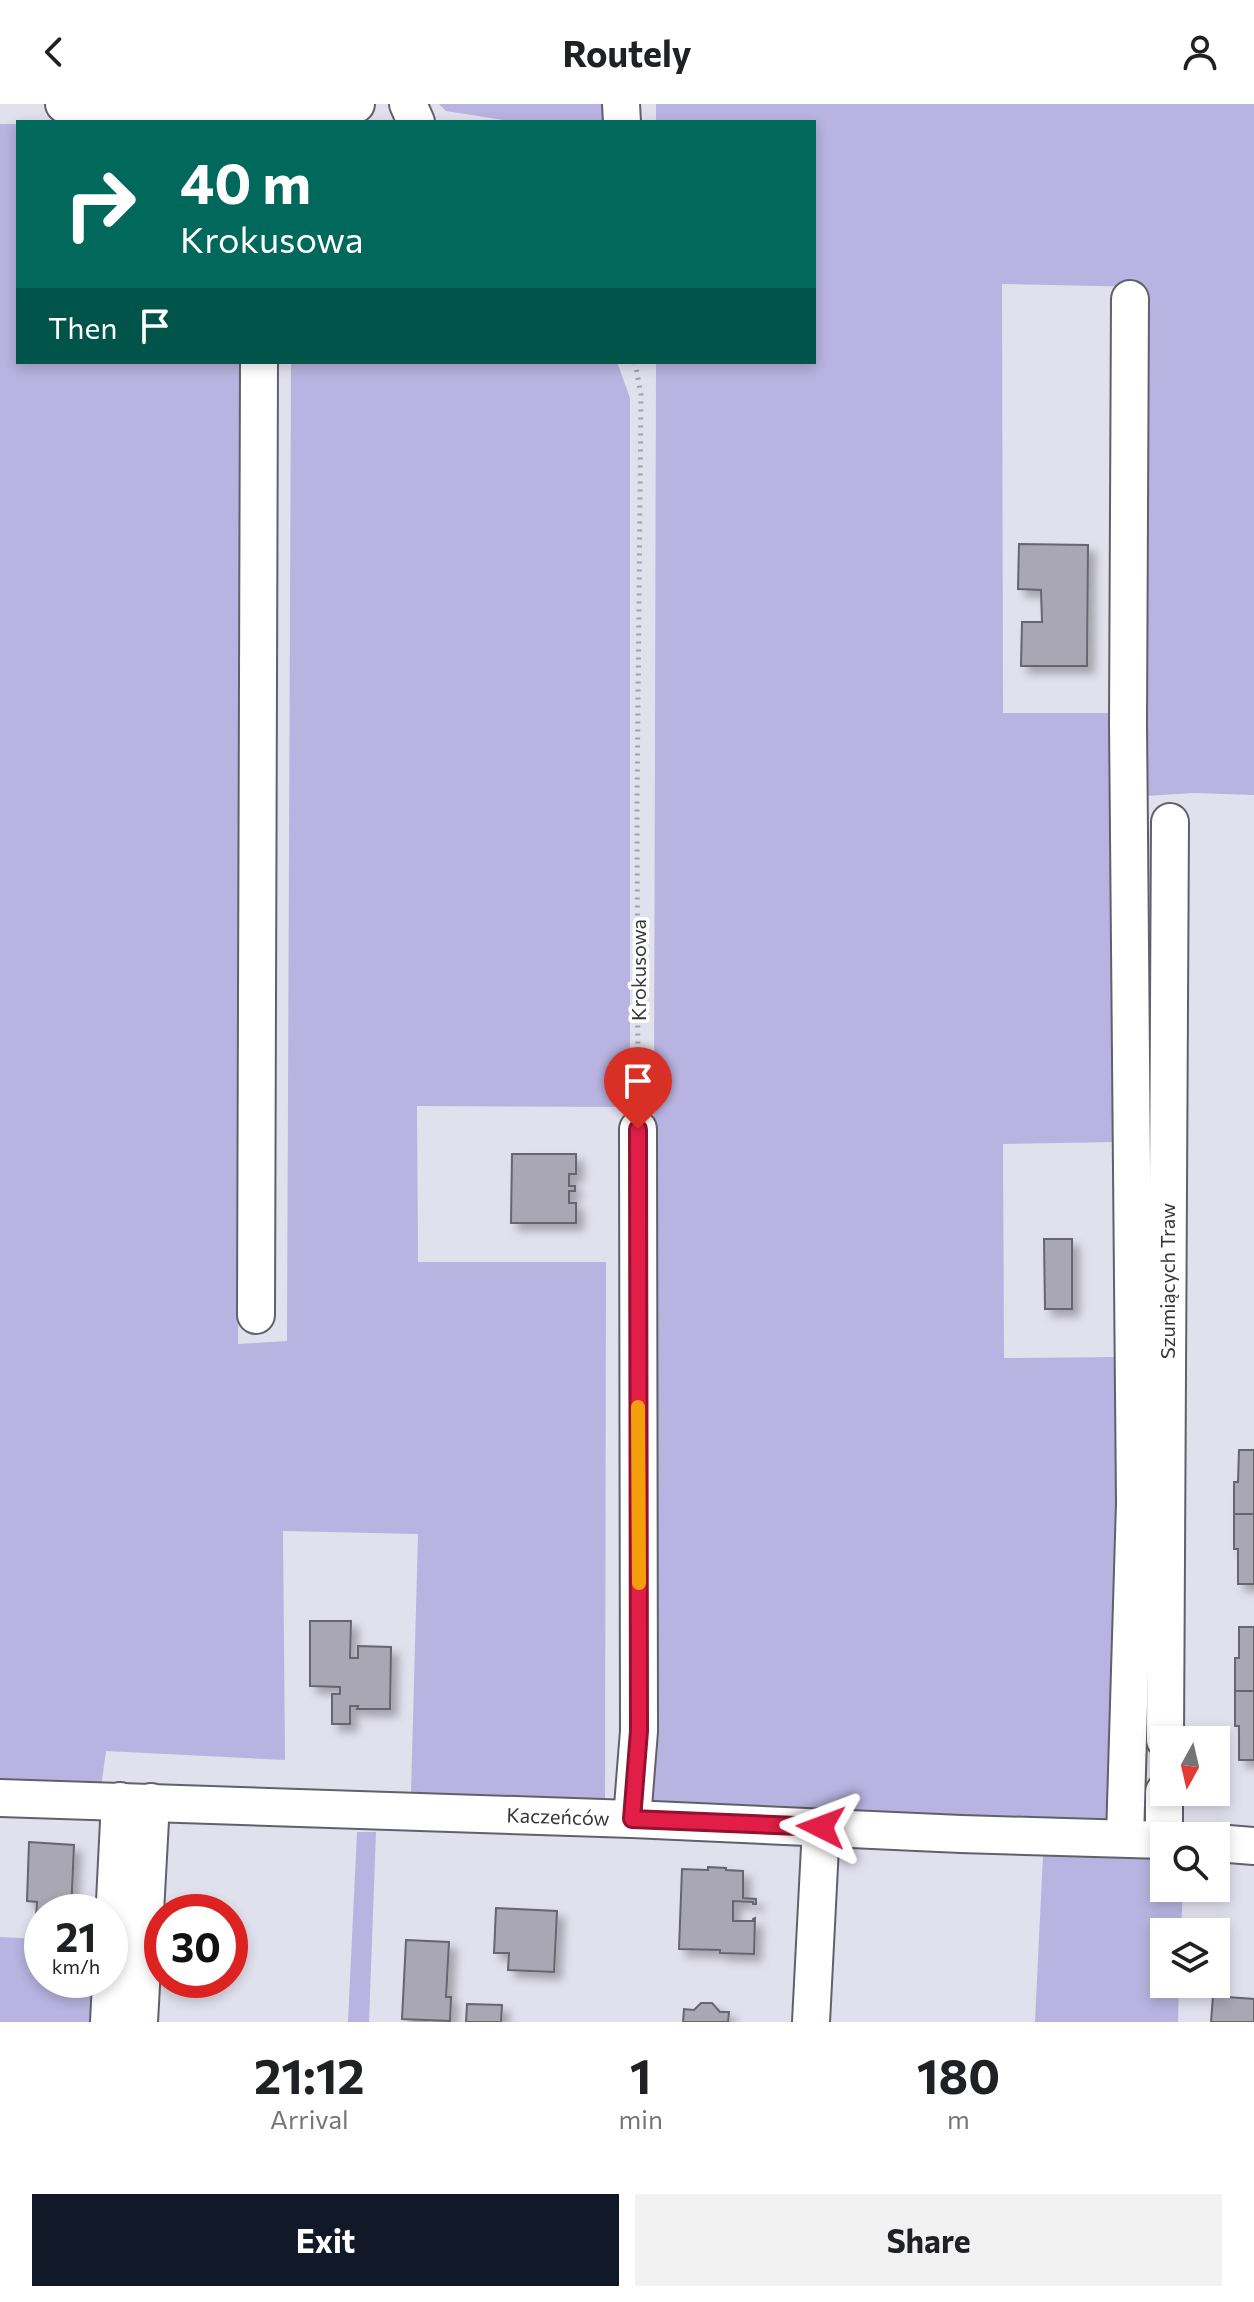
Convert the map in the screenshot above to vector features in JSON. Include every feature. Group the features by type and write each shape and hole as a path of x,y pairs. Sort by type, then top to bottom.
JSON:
{"street":[{"path":"64,104 260,115 356,104"},
{"path":"1125,1838 1135,1503 1128,723 1130,299"},
{"path":"256,1315 259,364"},
{"name":"Szumiących Traw","path":"1165,1726 1170,822"},
{"path":"632,1819 639,1731 638,1129"},
{"name":"Kaczeńców","path":"0,1798 1150,1839"},
{"path":"109,2022 135,1802"},
{"path":"135,1802 139,2022"},
{"path":"811,2022 821,1827"},
{"path":"1230,1844 1254,1846"}],"path":[{"name":"Krokusowa","path":"635,364 641,395 638,1129"}],"shaded area":[{"path":"439,104 610,104 610,120 503,120 446,111"},
{"path":"656,104 1254,104 1254,795 1194,793 1145,796 1144,287 1002,284 1003,713 1115,713 1115,1142 1003,1144 1004,1358 1118,1357 1112,1828 648,1806 656,364 816,364 816,120 656,120"},
{"path":"0,124 16,124 16,364 242,364 238,1344 287,1341 291,364 618,364 630,398 630,1107 417,1106 418,1262 606,1262 605,1804 411,1794 418,1534 283,1531 285,1760 106,1751 101,1787 0,1788"},
{"path":"357,1832 376,1832 369,2022 348,2022"},
{"path":"1043,1855 1150,1859 1150,1902 1182,1902 1182,1918 1150,1918 1150,1998 1179,1998 1178,2022 1035,2022"},
{"path":"0,1937 24,1938 24,1998 96,1998 95,2022 0,2022"}],"building":[{"path":"1019,544 1088,545 1087,666 1021,666 1022,622 1042,622 1041,590 1018,589"},
{"path":"512,1154 576,1154 576,1174 569,1174 569,1186 575,1186 575,1191 569,1191 569,1203 576,1203 576,1223 511,1223"},
{"path":"1044,1239 1072,1239 1072,1309 1045,1309"},
{"path":"1239,1450 1254,1450 1254,1514 1234,1514 1234,1482 1238,1482"},
{"path":"1234,1514 1254,1514 1254,1584 1238,1584"},
{"path":"310,1621 351,1621 350,1658 358,1658 358,1646 391,1647 390,1709 357,1709 358,1706 350,1706 350,1724 332,1724 332,1694 340,1694 340,1687 310,1686"},
{"path":"1239,1627 1254,1627 1254,1691 1235,1691"},
{"path":"1235,1691 1254,1691 1254,1760 1239,1760"},
{"path":"29,1842 74,1845 72,1894 27,1894"},
{"path":"708,1867 743,1871 743,1898 756,1899 756,1904 733,1901 733,1921 753,1921 755,1918 754,1954 679,1949 682,1869 708,1870"},
{"path":"496,1908 557,1911 554,1972 508,1970 509,1953 494,1953"},
{"path":"406,1940 449,1942 446,1997 451,1997 450,2021 402,2019"},
{"path":"1213,1998 1254,1999 1254,2022 1211,2022"},
{"path":"701,2003 712,2003 720,2012 729,2012 728,2022 683,2022 684,2009 694,2010"},
{"path":"467,2004 502,2005 501,2022 466,2022"}],"slow traffic":[{"path":"638,1407 639,1583"}],"route":[{"path":"638,1129 639,1731 632,1819 821,1827"}]}
